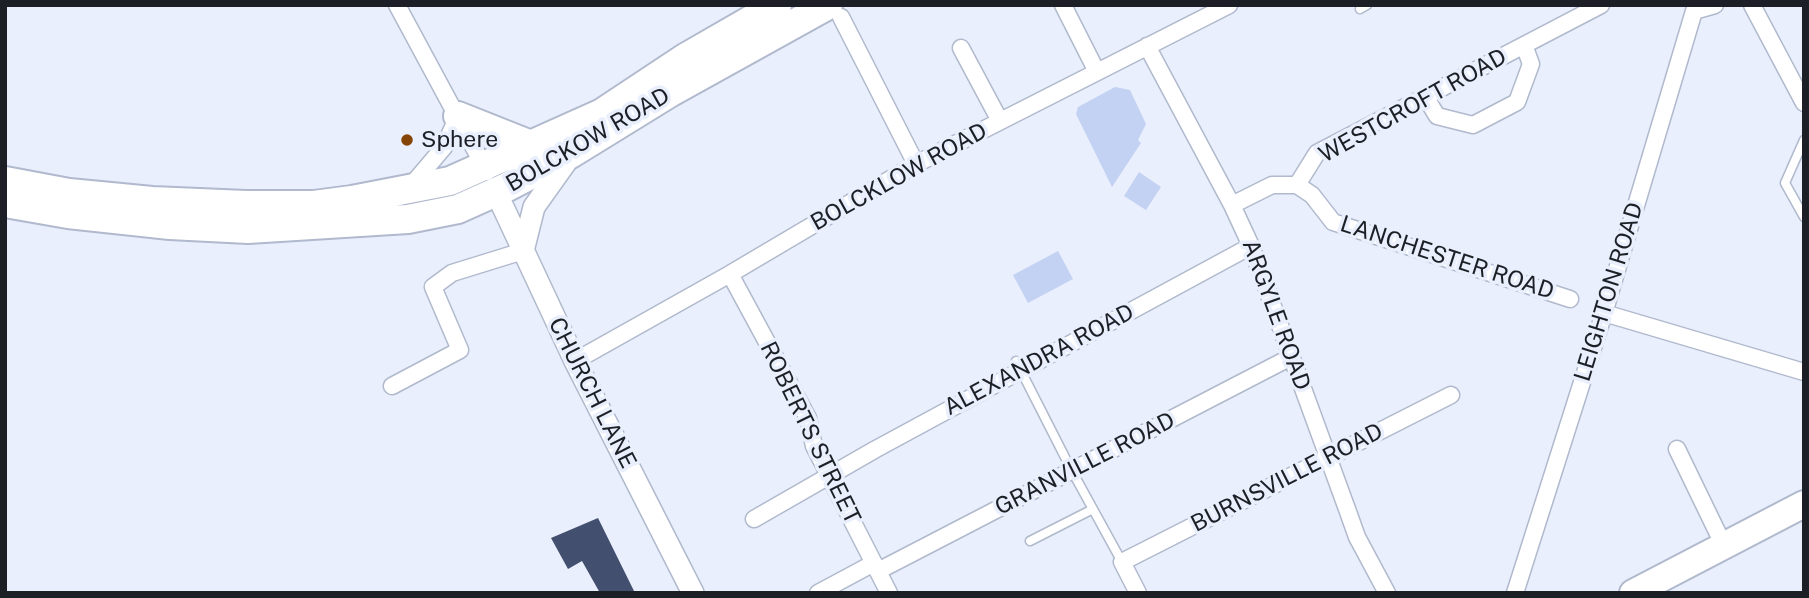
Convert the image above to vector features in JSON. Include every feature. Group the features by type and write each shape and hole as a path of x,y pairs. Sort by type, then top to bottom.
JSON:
{"highway":[{"name":"BOLCKOW ROAD","path":"5,203 68,214 247,229 408,219 458,209 496,192 571,141 602,113 685,58 777,5"},
{"name":"BOLCKOW ROAD","path":"571,141 834,11"},
{"path":"458,116 531,145"},
{"path":"5,181 69,193 152,201 314,205 450,181 531,145 571,141"}],"main road":[{"path":"1633,593 1804,504"},
{"path":"1656,593 1804,516"}],"street":[{"path":"397,5 432,74 485,166 496,192"},
{"path":"1063,5 1097,72"},
{"name":"BOLCKLOW ROAD","path":"575,361 730,274 916,164 1229,5"},
{"name":"WESTCROFT ROAD","path":"1297,185 1317,153 1601,5"},
{"name":"LEIGHTON ROAD","path":"1515,593 1604,313 1690,8 1715,5"},
{"path":"1752,5 1804,103"},
{"path":"834,11 916,164"},
{"path":"1425,96 1437,116 1473,125 1517,102 1531,64 1524,44"},
{"name":"ARGYLE ROAD","path":"1147,46 1251,246 1357,537 1387,593"},
{"path":"961,48 1000,121"},
{"path":"409,189 444,147 458,116"},
{"path":"392,386 460,350 433,287 452,273 523,251 534,207 571,141"},
{"path":"1232,205 1272,186 1297,185"},
{"name":"LANCHESTER ROAD","path":"1297,185 1312,195 1332,222 1570,299"},
{"name":"CHURCH LANE","path":"496,192 575,361 693,593"},
{"name":"ALEXANDRA ROAD","path":"754,519 829,478 1018,366 1251,246"},
{"name":"ROBERTS STREET","path":"730,274 808,418 814,446 889,593"},
{"path":"1604,313 1804,372"},
{"name":"GRANVILLE ROAD","path":"818,593 1072,471 1291,357"},
{"name":"BURNSVILLE ROAD","path":"1122,562 1451,394"},
{"path":"1677,449 1724,546"},
{"path":"1122,562 1138,593"}],"lane":[{"path":"1804,140 1785,183 1804,217"},
{"path":"1018,366 1122,562"},
{"path":"1030,541 1093,509"}],"shaded area":[{"path":"1115,87 1130,90 1146,124 1138,140 1141,143 1112,187 1076,114 1078,107"},
{"path":"1139,172 1161,187 1146,210 1124,196"},
{"path":"1058,251 1073,279 1028,303 1013,275"}],"building":[{"path":"598,518 635,593 600,593 582,561 568,569 551,538"}],"place":[{"name":"Sphere","path":"407,140"}]}
